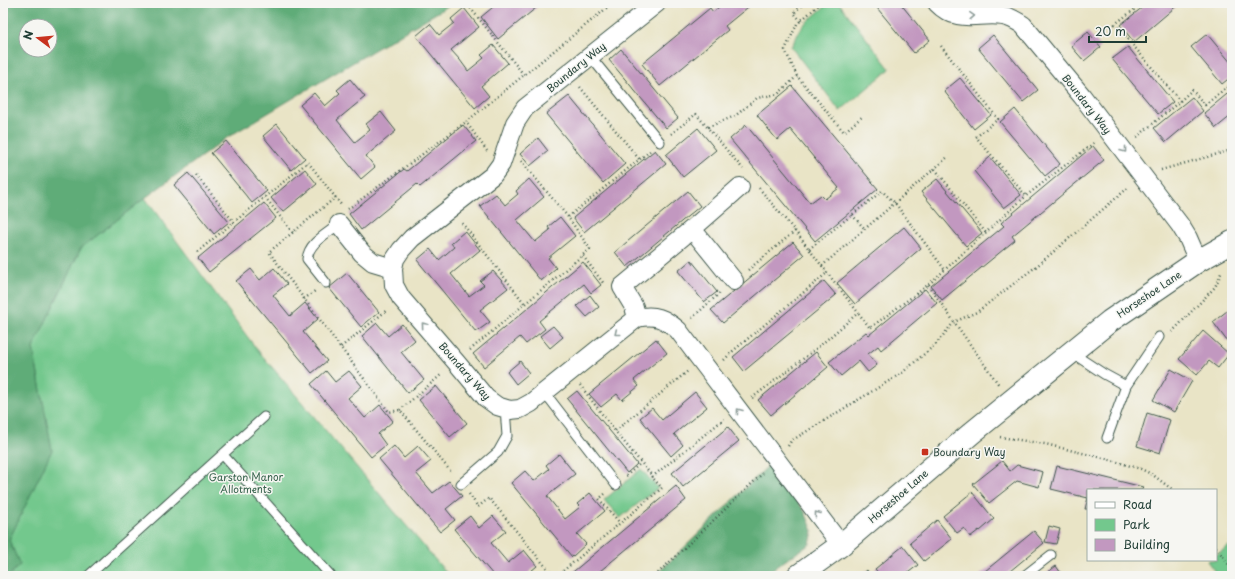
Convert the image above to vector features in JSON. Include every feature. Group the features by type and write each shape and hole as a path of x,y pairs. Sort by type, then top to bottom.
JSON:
{"street":[{"name":"Boundary Way","path":"505,408 497,406 486,398 401,298 394,285 393,268 395,259 400,250 412,238 493,175 501,164 515,123 525,108 595,61 657,3"},
{"name":"Boundary Way","path":"937,3 952,14 964,17 991,15 1003,16 1014,19 1023,25 1082,96 1143,175 1180,225 1188,238 1198,261"},
{"path":"637,318 634,307 622,287 740,187"},
{"path":"339,224 362,253 373,262 393,268"},
{"path":"692,229 734,281"},
{"name":"Horseshoe Lane","path":"798,576 841,546 973,432 1110,321 1198,261 1232,242"},
{"path":"505,408 510,410 520,409 531,403 637,318 654,316 662,318 678,330 841,546"}],"lane":[{"path":"595,61 660,142"},
{"path":"326,283 307,259 308,251 313,244 339,224"},
{"path":"1108,438 1126,386 1159,337"},
{"path":"1070,352 1126,386"},
{"path":"546,390 549,398 616,485"},
{"path":"461,484 498,452 507,436 505,408"},
{"path":"88,576 264,417"},
{"path":"223,455 331,576"},
{"path":"1024,576 1051,555"}],"path":[{"path":"801,20 794,13 804,3"},
{"path":"821,3 797,24 785,50 797,76 844,132 863,116"},
{"path":"1142,3 1116,24 1180,101"},
{"path":"1230,3 1232,7"},
{"path":"468,5 524,75"},
{"path":"941,46 998,119 976,137 1026,196"},
{"path":"595,61 578,85 639,159"},
{"path":"708,128 735,116 757,98 778,94 797,76"},
{"path":"1132,132 1138,137 1192,90 1205,105 1232,83"},
{"path":"568,217 696,114"},
{"path":"196,252 308,162 346,211 466,122"},
{"path":"795,230 870,328 928,285 1026,196 1109,131"},
{"path":"336,197 269,252 389,412 400,410 590,249 568,217 508,145"},
{"path":"655,576 776,460 791,441 902,373 936,344 954,322 977,312 1038,265 1143,175 1232,150"},
{"path":"822,266 949,156"},
{"path":"935,169 986,233"},
{"path":"196,175 234,222"},
{"path":"810,249 882,191 894,203 945,270"},
{"path":"265,197 293,233"},
{"path":"451,208 525,304"},
{"path":"852,215 865,229"},
{"path":"583,256 613,296 622,287"},
{"path":"1159,337 1171,333 1215,287 1223,269"},
{"path":"615,431 705,366 728,356 827,272"},
{"path":"928,285 1011,401"},
{"path":"340,347 401,298"},
{"path":"654,479 652,477 737,408 817,348 858,313"},
{"path":"400,410 478,507 489,498 551,572 559,576 662,488 615,431 570,371"},
{"path":"973,432 1045,444 1107,459 1141,469 1172,489"},
{"path":"1217,548 1232,569"}],"green space":[{"path":"3,3 453,3 228,137 145,198 81,248 33,348 52,450 9,540 20,565 8,576 3,576"},
{"path":"829,3 839,3 890,69 840,111 791,47 803,25"},
{"name":"Garston Manor Allotments","path":"145,198 255,347 449,576 8,576 20,565 9,540 52,450 33,348 81,248"},
{"path":"771,463 805,512 813,531 810,544 762,576 655,576"},
{"path":"641,469 658,488 620,518 604,500"},
{"path":"1229,546 1232,550 1232,576 1218,576 1207,561 1217,561 1217,554"}],"building":[{"path":"498,3 542,3 498,39 481,17"},
{"path":"724,3 753,3 725,26 728,30 660,86 642,64 710,8 713,12"},
{"path":"873,3 900,3 930,40 914,53"},
{"path":"1148,3 1180,3 1134,42 1120,25"},
{"path":"464,8 479,27 451,50 468,71 484,58 481,55 493,45 508,63 481,86 489,96 475,108 416,36 430,24 439,35 454,23 451,19"},
{"path":"1088,32 1101,47 1084,61 1071,46"},
{"path":"1207,34 1232,64 1232,76 1222,84 1191,47"},
{"path":"993,35 1038,90 1023,102 978,48"},
{"path":"1128,47 1173,102 1158,114 1112,59"},
{"path":"621,49 678,118 666,128 609,60"},
{"path":"960,78 991,115 974,129 944,91"},
{"path":"350,79 365,97 337,120 355,142 370,130 366,124 381,112 396,131 366,156 375,167 361,179 300,105 314,93 325,106 340,93 337,90"},
{"path":"792,86 878,189 815,241 730,139 746,125 810,203 821,195 825,199 839,188 790,129 777,140 757,115"},
{"path":"1232,90 1232,115 1216,128 1204,113"},
{"path":"569,96 625,164 603,183 546,114"},
{"path":"1192,97 1203,111 1166,142 1154,128"},
{"path":"1015,109 1060,164 1045,176 1000,122"},
{"path":"277,124 305,158 291,170 263,136"},
{"path":"463,125 476,141 420,187 417,184 361,230 349,214 404,169 407,171"},
{"path":"698,128 716,150 683,177 666,155"},
{"path":"538,138 548,151 530,166 520,154"},
{"path":"226,141 267,191 252,203 211,153"},
{"path":"1093,146 1104,160 1012,236 1015,240 942,300 931,286 1004,226 1001,223"},
{"path":"655,150 666,164 584,232 573,218"},
{"path":"990,157 1021,195 1004,208 974,171"},
{"path":"305,169 317,184 283,212 271,198"},
{"path":"188,173 229,222 214,234 174,185"},
{"path":"529,179 544,197 517,220 535,242 550,230 548,227 560,217 575,236 548,258 556,268 541,281 480,206 496,194 505,205 518,194 516,191"},
{"path":"937,179 982,233 966,246 921,192"},
{"path":"688,191 700,206 627,267 615,252"},
{"path":"264,203 276,218 209,272 198,258"},
{"path":"904,227 921,248 855,304 837,283"},
{"path":"465,231 480,250 451,274 469,296 484,285 480,281 493,271 508,288 480,310 490,322 476,332 417,260 430,249 439,260 454,247 451,243"},
{"path":"793,242 804,255 723,323 711,310"},
{"path":"691,260 717,292 704,302 678,271"},
{"path":"583,262 601,285 591,293 584,284 539,321 545,329 526,344 520,337 484,367 473,354"},
{"path":"274,268 287,284 273,295 290,316 305,303 318,319 303,332 327,361 312,373 236,281 251,269 260,280"},
{"path":"347,273 379,312 361,327 329,288"},
{"path":"824,281 836,295 744,371 733,357"},
{"path":"925,289 937,303 881,350 878,346 868,354 877,365 868,372 859,361 841,376 829,362 866,332 869,335"},
{"path":"590,295 599,307 587,317 577,306"},
{"path":"1232,307 1232,337 1227,341 1213,322"},
{"path":"377,323 388,336 402,324 415,340 401,352 424,380 408,393 362,336"},
{"path":"553,326 563,337 550,348 540,336"},
{"path":"1203,331 1229,354 1218,368 1209,361 1197,375 1179,359"},
{"path":"656,339 667,353 634,380 639,386 622,400 617,394 601,407 589,394"},
{"path":"816,352 828,367 771,415 758,400"},
{"path":"520,361 529,373 516,384 507,372"},
{"path":"1171,369 1192,381 1174,412 1153,400"},
{"path":"326,371 335,382 349,371 362,386 348,398 365,418 380,405 393,421 378,434 386,445 371,457 311,384"},
{"path":"436,386 467,423 450,437 419,400"},
{"path":"577,391 637,464 627,473 567,399"},
{"path":"695,392 707,407 674,434 683,445 671,456 640,418 652,408 662,420"},
{"path":"1147,413 1170,420 1160,453 1137,446"},
{"path":"728,427 739,441 683,487 672,473"},
{"path":"394,446 404,458 418,446 431,461 416,473 433,493 449,481 462,496 446,509 455,520 440,532 379,459"},
{"path":"559,454 575,474 547,496 565,519 580,507 577,504 590,493 605,511 577,534 586,544 572,557 511,483 525,471 534,481 549,469 546,465"},
{"path":"1002,461 1010,471 1017,465 1043,472 1039,487 1017,481 989,503 973,484"},
{"path":"1057,466 1143,487 1142,489 1087,489 1087,498 1051,489"},
{"path":"676,486 686,500 594,576 568,576"},
{"path":"972,492 994,519 970,537 964,528 957,533 943,516"},
{"path":"470,516 479,528 493,516 506,531 491,543 508,563 524,550 537,566 525,576 494,576 454,529"},
{"path":"937,520 952,539 924,561 910,543"},
{"path":"1049,526 1060,529 1056,544 1045,542"},
{"path":"1034,531 1044,543 1004,576 979,576"},
{"path":"903,546 918,565 904,576 881,576 875,569"},
{"path":"1056,566 1063,576 1043,576"},
{"path":"867,570 871,576 860,576"}],"place":[{"name":"Boundary Way","path":"925,452"}]}
